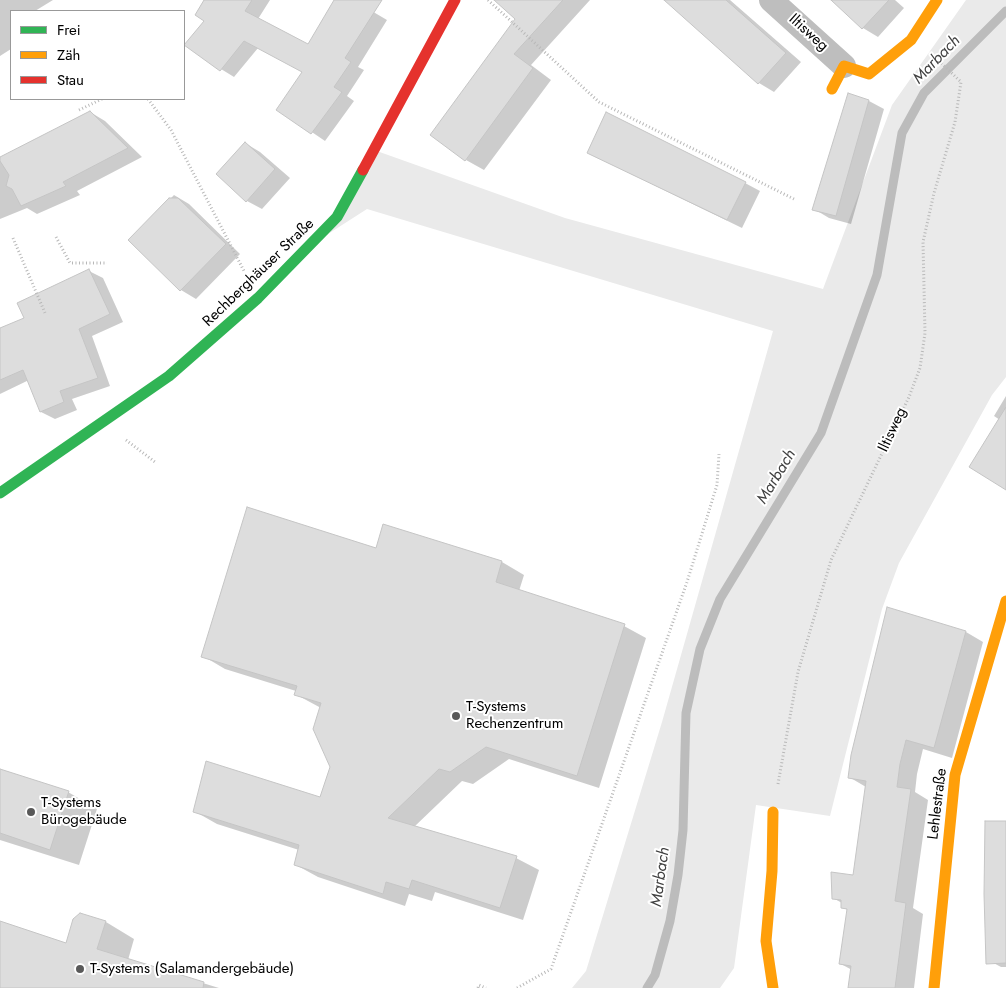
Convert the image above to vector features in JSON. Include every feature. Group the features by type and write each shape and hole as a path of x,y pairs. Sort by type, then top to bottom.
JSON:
{"street":[{"name":"Rechberghäuser Straße","path":"0,493 169,376 258,298 314,243 337,217 455,0"},
{"name":"Iltisweg","path":"771,0 844,66 869,74 911,40 937,0"},
{"path":"832,89 844,66"},
{"name":"Lehlestraße","path":"934,988 955,775 1006,601"},
{"path":"772,812 772,872 766,941 773,988"}],"path":[{"path":"488,0 599,102 794,199"},
{"name":"Iltisweg","path":"772,812 798,672 831,560 909,397 920,368 925,333 924,242 934,193 955,122 961,82 928,50"},
{"path":"79,110 100,100"},
{"path":"149,100 171,130 258,298"},
{"path":"56,237 70,263 108,263"},
{"path":"12,238 45,313"},
{"path":"102,423 155,462"},
{"path":"517,988 551,969 687,582 717,485 719,454"},
{"path":"478,988 479,985 486,988"}],"shaded area":[{"path":"966,0 1006,0 1006,377 992,395 899,563 882,609 830,816 756,805 734,968 720,988 572,988 586,971 662,722 773,331 367,209 314,243 374,150 565,218 823,289 892,105"}],"building":[{"path":"204,0 252,0 245,11 308,44 334,0 382,0 345,58 351,62 334,87 342,92 311,134 276,110 302,72 244,41 220,71 185,46 204,21 195,15"},
{"path":"494,0 563,0 514,54 533,68 465,161 430,135 515,19"},
{"path":"664,0 726,0 786,53 758,84"},
{"path":"831,0 889,0 862,29"},
{"path":"848,93 869,100 836,216 812,210"},
{"path":"90,111 128,148 63,182 66,186 21,206 12,189 6,186 9,175 0,161 0,157"},
{"path":"606,112 746,182 727,220 587,153"},
{"path":"245,142 275,169 246,202 216,174"},
{"path":"169,198 178,198 226,244 180,291 128,240"},
{"path":"89,269 110,314 79,329 98,378 60,391 64,402 40,412 23,370 0,380 0,328 24,318 17,303"},
{"path":"1006,407 1006,490 969,467"},
{"name":"T-Systems Rechenzentrum","path":"247,507 376,548 383,524 502,561 496,582 625,624 577,776 486,747 450,772 439,769 388,818 517,856 500,908 412,880 409,889 386,882 383,894 294,865 299,845 193,812 206,761 320,797 330,767 313,729 321,703 294,695 297,686 201,657"},
{"path":"887,607 966,631 934,748 906,740 900,764 897,787 911,789 895,901 906,903 895,988 848,988 851,966 839,964 847,909 841,908 841,900 832,899 831,872 853,875 866,781 848,778 851,755"},
{"name":"T-Systems Bürogebäude","path":"0,769 69,791 50,850 0,833"},
{"path":"985,821 1006,821 1006,963 986,964 984,894"},
{"name":"T-Systems (Salamandergebäude)","path":"80,913 106,921 97,949 204,982 203,988 0,988 0,921 66,943 73,919"}],"waterway":[{"name":"Marbach","path":"647,988 655,975 670,921 678,875 683,830 686,713 700,649 720,599 821,433 877,275 902,133 924,93 1006,11"}],"traffic: fast":[{"path":"0,493 169,376 258,298 337,217 363,170"}],"traffic: slow":[{"path":"832,89 844,66 869,74 911,40 937,0"},
{"path":"934,988 955,775 1006,601"},
{"path":"773,812 772,871 766,941 773,988"}],"traffic: jam":[{"path":"363,170 455,0"}],"place":[{"name":"T-Systems Rechenzentrum","path":"456,716"},
{"name":"T-Systems Bürogebäude","path":"31,812"},
{"name":"T-Systems (Salamandergebäude)","path":"80,969"}]}
